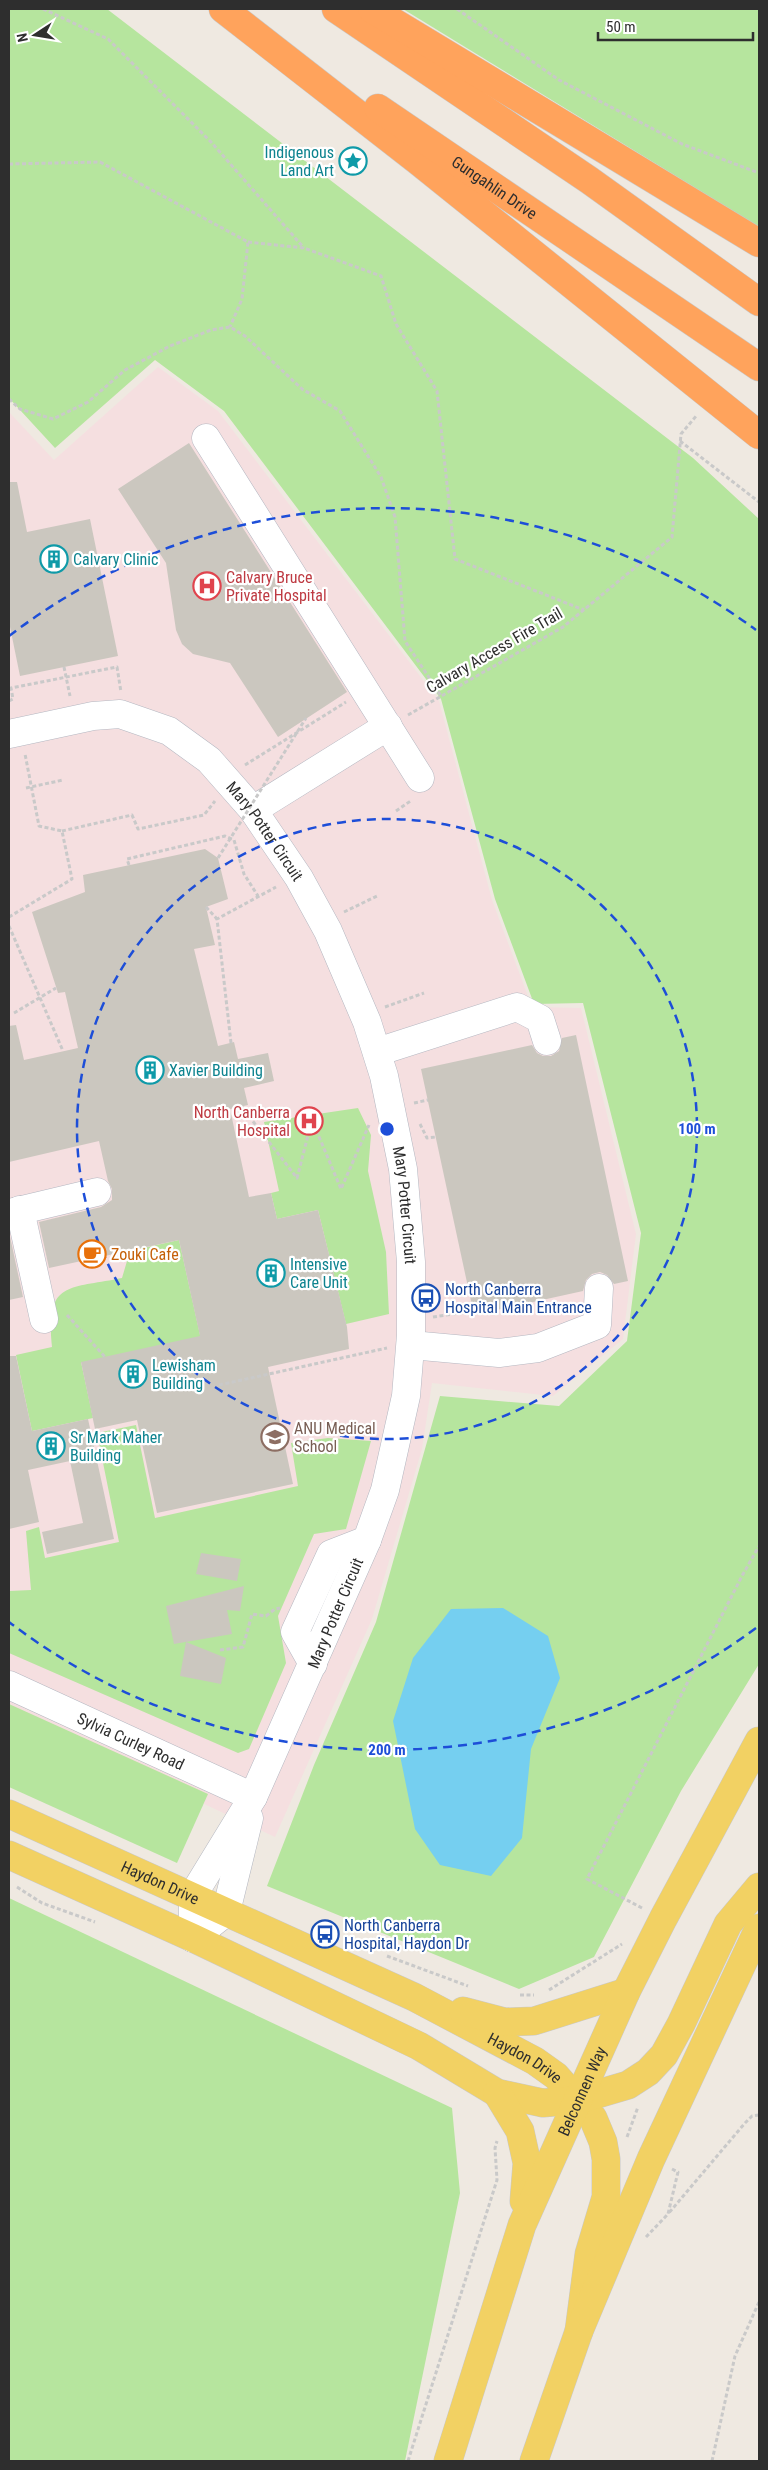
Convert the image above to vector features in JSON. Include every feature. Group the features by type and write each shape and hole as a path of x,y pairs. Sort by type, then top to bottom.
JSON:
{"highway":[{"path":"223,9 418,161 759,435"},
{"name":"Gungahlin Drive","path":"231,9 759,367"},
{"path":"336,9 589,180 759,302"},
{"path":"372,9 759,243"}],"main road":[{"name":"Belconnen Way","path":"448,2461 522,2225 626,1992 759,1741"},
{"name":"Haydon Drive","path":"9,1814 193,1895 226,1912 414,1997 535,2061 556,2076 577,2100"},
{"name":"Haydon Drive","path":"9,1855 193,1938 419,2046 497,2093 543,2102 577,2100"},
{"path":"579,2331 589,2254 606,2197 606,2159 603,2142 593,2118 577,2100 628,2085 648,2072 664,2054 728,1924 759,1887"},
{"path":"534,2461 579,2331 651,2159 759,1928"},
{"path":"414,1997 505,2022 547,2018 626,1992"},
{"path":"497,2093 520,2131 527,2163 522,2225"}],"street":[{"path":"206,438 420,778"},
{"name":"Mary Potter Circuit","path":"16,740 93,716 120,714 141,719 169,731 209,760 243,818 299,878 328,931 362,1007 376,1052 392,1110 405,1189 411,1262 411,1345 406,1396 398,1437 384,1490 367,1540 253,1797 193,1895"},
{"path":"243,818 388,726"},
{"path":"376,1052 517,1007 540,1019 548,1041"},
{"path":"44,1319 14,1211 97,1192"},
{"path":"411,1345 499,1353 538,1348 597,1325 599,1288"},
{"name":"Sylvia Curley Road","path":"9,1685 253,1797"},
{"name":"Mary Potter Circuit","path":"226,1912 253,1797"},
{"path":"193,1895 193,1938"},
{"path":"193,1938 226,1912"}],"path":[{"path":"44,9 108,39 211,142 304,248"},
{"path":"457,9 559,80 682,144 759,173"},
{"path":"9,164 100,162 248,242 304,248 381,276 396,324 437,391 455,559 584,610"},
{"path":"230,327 242,298 248,242"},
{"path":"9,398 20,409 53,419 88,402 125,370 170,346 211,330 230,327 245,336 302,389 340,411 381,477 395,517 405,641 441,696"},
{"name":"Calvary Access Fire Trail","path":"388,726 563,627 672,537 681,434 697,415"},
{"path":"680,441 759,502"},
{"path":"64,667 71,697"},
{"path":"9,701 13,699 11,688 117,667 123,700"},
{"path":"242,766 365,690"},
{"path":"218,858 306,718"},
{"path":"16,740 31,787 39,826 62,831 132,815 138,829 204,816 220,794"},
{"path":"26,788 62,780"},
{"path":"9,917 72,879 62,831"},
{"path":"129,865 127,859 225,836 234,840 244,874 258,896"},
{"path":"272,878 282,894"},
{"path":"217,919 277,886"},
{"path":"337,916 376,896"},
{"path":"206,907 217,919 231,1043"},
{"path":"9,926 63,1051"},
{"path":"14,1013 56,988"},
{"path":"380,1009 424,993"},
{"path":"408,1104 428,1100"},
{"path":"241,1106 297,1178 312,1120 341,1189 370,1123"},
{"path":"417,1118 427,1138 436,1137"},
{"path":"430,1317 473,1310"},
{"path":"219,1385 370,1351 411,1345"},
{"path":"663,1919 587,1879 759,1546"},
{"path":"220,1650 243,1647 252,1614 266,1616 275,1609 283,1607"},
{"path":"9,1881 42,1903 100,1924"},
{"path":"516,1996 542,1994 631,1939"},
{"path":"380,1954 471,1987"},
{"path":"627,2138 639,2103"},
{"path":"678,2172 668,2214 748,2119 759,2115"},
{"path":"408,2461 497,2180 495,2148 497,2140 503,2134"},
{"path":"712,2461 735,2356 759,2302"}],"shaded area":[{"name":"North Canberra Hospital","path":"158,367 218,411 439,701 492,900 532,1007 581,1008 636,1234 623,1339 553,1396 432,1383 422,1449 372,1619 275,1837 9,1713 9,412 54,460"}],"green space":[{"path":"9,9 107,9 693,458 759,519 759,1664 681,1791 594,1957 519,1989 267,1886 314,1765 376,1622 440,1396 559,1406 627,1341 641,1233 583,1003 534,1004 495,899 441,699 224,411 155,360 55,448 9,398"},
{"path":"403,9 759,9 759,227"},
{"path":"358,1108 371,1135 368,1171 386,1252 389,1314 346,1324 318,1210 277,1219 271,1193 279,1191 264,1122"},
{"path":"179,1240 208,1371 81,1362 93,1418 32,1431 16,1355 52,1347 52,1310 57,1299 64,1292 74,1287 122,1278 130,1251"},
{"path":"136,1425 155,1518 298,1486 291,1443 328,1438 371,1441 346,1529 314,1534 278,1616 286,1663 249,1749 238,1753 9,1653 9,1591 31,1590 26,1531 39,1527 45,1558 119,1542 97,1433"},
{"path":"9,1704 208,1794 177,1863 9,1787"},
{"path":"9,1898 452,2108 460,2193 405,2461 9,2461"}],"water":[{"path":"503,1608 548,1636 560,1678 531,1749 522,1838 491,1876 440,1865 415,1829 393,1721 413,1658 451,1609"}],"building":[{"name":"Calvary Bruce Private Hospital","path":"189,443 347,692 278,737 230,663 193,654 182,644 176,630 166,563 118,489"},
{"name":"Calvary Clinic","path":"9,482 17,482 27,532 90,519 118,656 20,676 9,622"},
{"path":"205,849 218,858 228,899 206,907 215,945 194,949 218,1046 234,1042 238,1059 268,1053 274,1081 244,1088 248,1105 230,1109 249,1197 271,1193 277,1219 318,1210 347,1327 349,1349 268,1367 293,1484 157,1513 137,1420 95,1429 81,1362 200,1336 179,1240 49,1268 39,1222 101,1207 112,1200 112,1189 108,1181 99,1141 9,1162 9,1026 16,1025 24,1060 78,1048 65,992 58,993 32,912 85,892 83,875"},
{"path":"576,1035 628,1281 614,1284 607,1275 600,1272 592,1274 586,1280 583,1291 474,1315 421,1069 532,1045 537,1053 543,1056 551,1056 559,1051 562,1038"},
{"path":"9,1232 23,1297 9,1300"},
{"name":"Sr Mark Maher Building","path":"9,1356 16,1356 32,1431 88,1419 114,1539 47,1554 42,1532 83,1523 70,1461 28,1470 39,1522 9,1529"},
{"path":"201,1553 241,1559 237,1581 196,1574"},
{"path":"244,1586 240,1611 227,1610 232,1634 174,1644 166,1606"},
{"path":"186,1642 226,1658 221,1684 180,1676"}],"place":[{"name":"Indigenous Land Art","path":"353,161"},
{"name":"Calvary Clinic","path":"54,559"},
{"name":"Calvary Bruce Private Hospital","path":"207,586"},
{"name":"Xavier Building","path":"150,1070"},
{"name":"North Canberra Hospital","path":"309,1121"},
{"name":"Zouki Cafe","path":"92,1254"},
{"name":"Intensive Care Unit","path":"271,1273"},
{"name":"North Canberra Hospital Main Entrance","path":"426,1298"},
{"name":"Lewisham Building","path":"133,1374"},
{"name":"ANU Medical School","path":"275,1437"},
{"name":"Sr Mark Maher Building","path":"51,1446"},
{"name":"North Canberra Hospital, Haydon Dr","path":"325,1934"}]}
